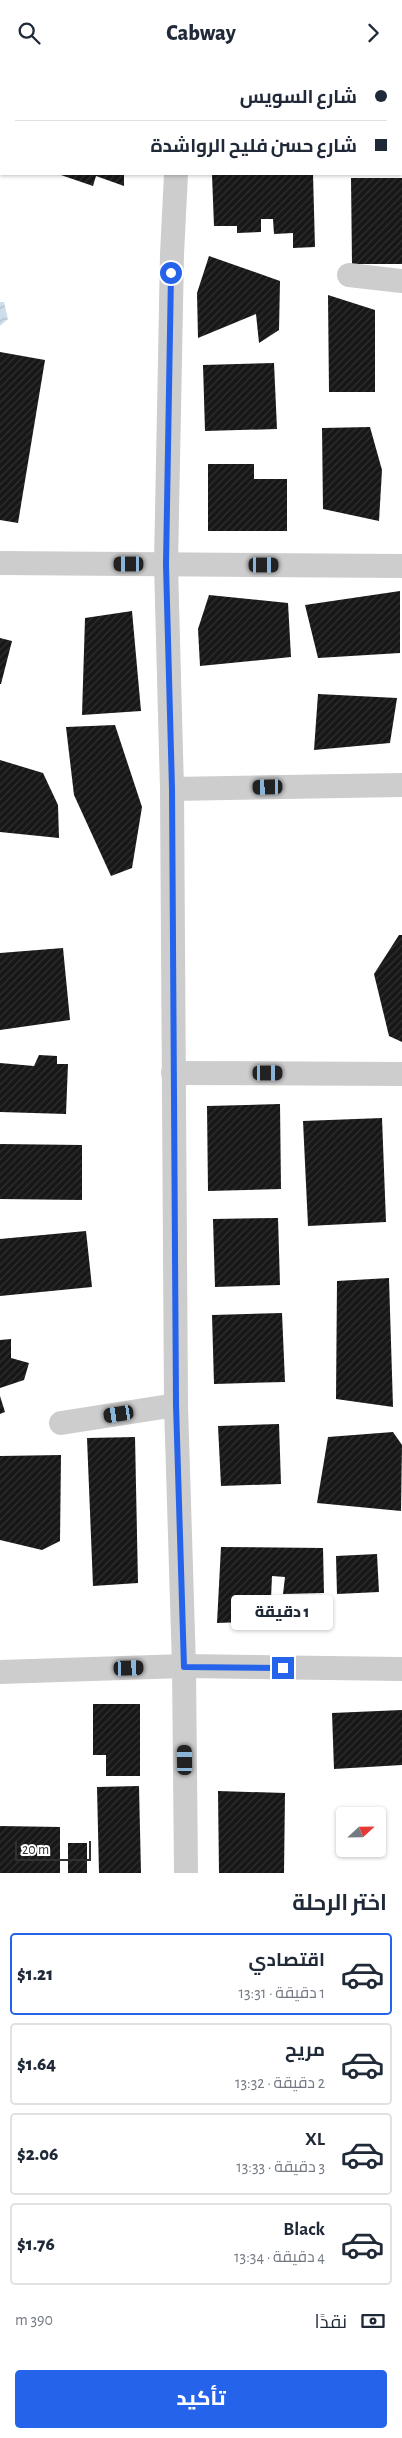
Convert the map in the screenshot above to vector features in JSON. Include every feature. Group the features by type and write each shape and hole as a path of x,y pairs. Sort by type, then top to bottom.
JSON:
{"street":[{"path":"176,175 172,254 166,565 172,789 176,1405 184,1667 186,1873"},
{"path":"349,275 402,281"},
{"path":"0,563 402,566"},
{"path":"172,789 402,785"},
{"path":"173,1073 402,1074"},
{"path":"61,1423 176,1405"},
{"path":"0,1672 184,1667 402,1669"}],"water":[{"path":"0,302 4,302 8,319 0,326"}],"building":[{"path":"61,175 124,175 124,186 96,176 93,186"},
{"path":"212,175 313,175 315,247 293,248 293,233 274,234 273,219 261,219 261,232 237,233 237,226 214,226"},
{"path":"351,178 402,178 402,264 352,264"},
{"path":"209,256 280,281 279,330 259,343 256,314 198,338 197,293"},
{"path":"328,295 375,310 375,392 329,392"},
{"path":"0,352 45,360 18,523 0,520"},
{"path":"274,363 277,429 205,431 203,365"},
{"path":"370,427 382,470 379,521 323,509 322,428"},
{"path":"208,464 254,464 254,479 287,479 287,531 208,531"},
{"path":"400,591 400,653 318,658 305,605"},
{"path":"209,595 288,603 291,657 200,666 198,629"},
{"path":"132,611 141,711 82,715 85,618"},
{"path":"0,638 12,641 1,684 0,684"},
{"path":"318,694 397,698 390,743 314,750"},
{"path":"115,725 142,807 132,868 111,876 74,795 66,727"},
{"path":"0,760 43,773 58,805 59,838 0,832"},
{"path":"399,935 402,935 402,1042 389,1036 374,974"},
{"path":"63,948 70,1020 0,1030 0,953"},
{"path":"39,1055 57,1056 57,1064 68,1064 66,1114 0,1112 0,1063 34,1066"},
{"path":"280,1104 281,1189 208,1191 207,1106"},
{"path":"382,1118 386,1222 308,1226 303,1121"},
{"path":"0,1144 82,1145 82,1200 0,1199"},
{"path":"278,1218 280,1285 215,1287 213,1219"},
{"path":"86,1231 92,1287 0,1296 0,1239"},
{"path":"389,1278 393,1407 336,1399 337,1281"},
{"path":"282,1313 285,1382 214,1384 212,1315"},
{"path":"11,1339 11,1358 29,1363 24,1380 0,1388 0,1340"},
{"path":"0,1396 5,1412 0,1414"},
{"path":"279,1424 281,1484 221,1486 218,1426"},
{"path":"393,1432 402,1445 401,1511 317,1503 328,1437"},
{"path":"135,1437 138,1583 93,1586 87,1438"},
{"path":"61,1455 60,1541 42,1550 0,1540 0,1456"},
{"path":"221,1547 323,1548 324,1593 283,1594 285,1577 272,1576 270,1621 217,1623"},
{"path":"377,1554 379,1592 337,1594 336,1556"},
{"path":"93,1704 140,1704 140,1776 106,1776 106,1755 93,1755"},
{"path":"402,1710 402,1765 334,1769 332,1713"},
{"path":"139,1786 141,1873 99,1873 97,1787"},
{"path":"218,1791 285,1793 284,1873 219,1873"},
{"path":"0,1826 60,1827 60,1873 0,1873"},
{"path":"68,1843 87,1843 87,1873 68,1873"}],"route":[{"path":"171,273 166,565 172,789 176,1405 184,1667 283,1668"}]}
